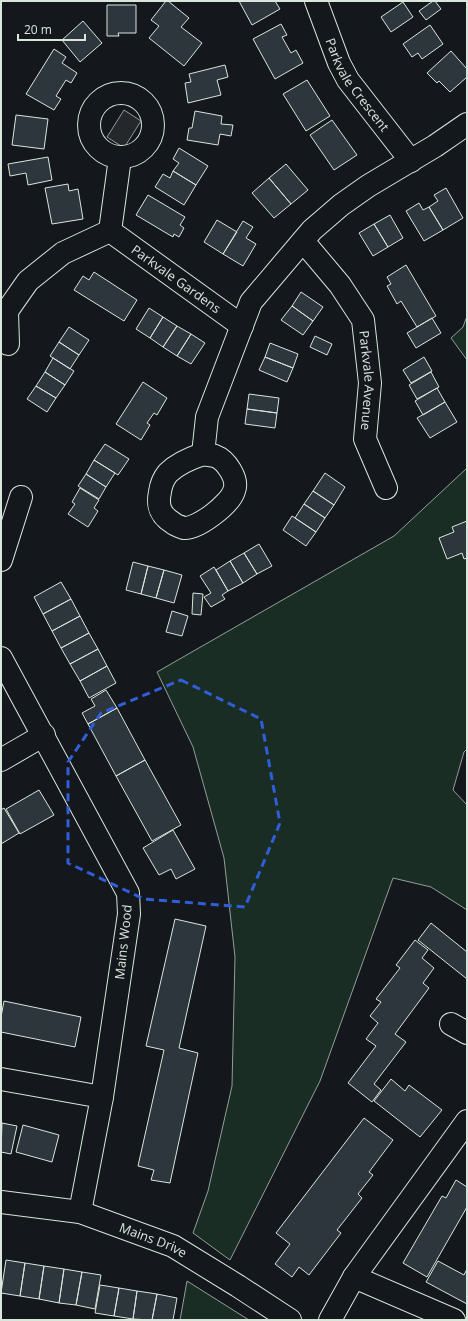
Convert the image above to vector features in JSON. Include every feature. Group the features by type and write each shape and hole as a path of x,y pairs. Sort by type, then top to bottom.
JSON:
{"street":[{"name":"Parkvale Crescent","path":"316,1 339,63 348,80 411,160"},
{"path":"203,454 207,417 251,302 312,230 341,205 368,186 435,146 467,124"},
{"path":"8,344 7,311 28,281 63,253 110,232 120,158"},
{"name":"Parkvale Gardens","path":"110,232 242,326"},
{"name":"Parkvale Avenue","path":"303,241 340,285 363,320 370,382 365,439 386,488"},
{"path":"1,560 21,497"},
{"name":"Mains Wood","path":"1,658 44,735 128,893 129,914 102,1097 80,1212"},
{"path":"1,760 44,735"},
{"path":"1,1079 102,1097"},
{"path":"330,1320 354,1277 467,1121"},
{"name":"Mains Drive","path":"1,1202 80,1212 173,1246 290,1320"},
{"path":"354,1277 454,1320"}],"highlighted area":[{"path":"181,680 261,719 280,823 245,907 144,899 68,863 68,762 101,713"}],"green space":[{"path":"467,316 467,360 451,338 463,327"},
{"path":"467,468 467,749 464,752 453,790 467,805 467,910 431,887 393,878 320,1081 230,1260 193,1233 208,1191 232,1086 235,957 224,858 193,747 157,672 394,536"},
{"path":"187,1281 249,1320 180,1320"}],"shaded area":[{"path":"124,110 141,121 124,148 107,137"}],"building":[{"path":"166,1 189,18 181,27 202,43 184,66 149,38 159,26 151,20"},
{"path":"239,1 275,1 280,9 252,25"},
{"path":"435,1 441,9 426,20 419,11"},
{"path":"403,2 413,17 391,32 381,17"},
{"path":"107,5 136,5 136,33 118,33 119,36 107,36"},
{"path":"83,21 102,43 80,62 62,40"},
{"path":"281,24 287,35 282,37 291,53 296,50 303,63 275,79 253,39"},
{"path":"430,25 443,44 422,59 418,53 412,57 403,44"},
{"path":"54,49 66,57 62,63 77,73 71,83 66,80 56,96 61,99 54,110 26,94"},
{"path":"451,51 467,69 467,77 450,92 439,81 437,83 427,73"},
{"path":"225,65 228,77 217,80 221,95 188,103 185,83 191,82 189,74"},
{"path":"307,80 330,116 306,131 283,94"},
{"path":"195,111 222,116 221,124 233,125 231,136 220,134 218,145 187,140 189,128 192,128"},
{"path":"16,115 48,119 44,149 12,145"},
{"path":"332,120 357,155 334,170 310,135"},
{"path":"179,148 208,166 196,185 173,171 179,163 173,159"},
{"path":"48,157 52,180 28,185 26,173 10,176 8,164"},
{"path":"286,164 308,190 291,204 269,178"},
{"path":"173,171 196,185 184,205 155,187 163,174 170,178"},
{"path":"269,178 291,204 274,218 252,193"},
{"path":"68,184 69,191 78,189 83,219 52,224 45,188"},
{"path":"446,188 463,218 443,230 429,207 438,201 434,195"},
{"path":"148,195 185,217 180,225 184,228 179,237 174,234 173,237 136,215"},
{"path":"419,203 423,210 429,207 443,230 424,241 406,211"},
{"path":"390,215 403,238 388,247 374,224"},
{"path":"217,220 237,232 223,254 204,242"},
{"path":"243,221 253,227 246,238 256,244 243,266 223,254"},
{"path":"374,224 388,247 373,256 359,233"},
{"path":"406,265 436,316 417,327 401,301 397,304 387,286 391,284 387,277"},
{"path":"94,272 137,300 124,321 74,290 83,276 89,280"},
{"path":"301,292 323,307 313,321 292,306"},
{"path":"292,306 313,321 303,335 281,320"},
{"path":"149,308 163,317 150,338 136,329"},
{"path":"163,317 177,326 163,347 150,338"},
{"path":"432,318 441,333 416,348 407,333"},
{"path":"177,326 191,334 177,356 163,347"},
{"path":"69,327 89,340 79,355 59,342"},
{"path":"191,334 205,343 191,364 177,356"},
{"path":"315,336 332,344 327,355 310,347"},
{"path":"59,342 79,355 70,369 50,356"},
{"path":"270,343 298,354 293,368 265,357"},
{"path":"265,357 293,368 287,382 259,370"},
{"path":"424,357 432,371 411,383 403,370"},
{"path":"53,358 74,371 65,385 45,372"},
{"path":"45,372 65,385 56,398 36,386"},
{"path":"431,372 439,387 417,399 409,385"},
{"path":"143,382 167,398 157,415 154,413 147,423 150,425 141,440 116,424"},
{"path":"36,386 56,398 47,412 27,399"},
{"path":"437,388 445,402 423,415 415,401"},
{"path":"249,394 279,398 277,413 247,409"},
{"path":"445,402 457,422 430,438 417,418"},
{"path":"247,409 277,413 275,428 245,424"},
{"path":"105,444 129,459 118,475 94,460"},
{"path":"94,460 115,473 106,487 86,474"},
{"path":"325,473 345,487 334,505 313,491"},
{"path":"86,474 106,487 99,499 78,486"},
{"path":"80,488 99,500 94,508 98,511 88,527 68,514 75,504 72,502"},
{"path":"313,491 334,505 325,518 304,504"},
{"path":"304,504 325,518 316,532 295,518"},
{"path":"292,516 316,532 306,546 283,530"},
{"path":"467,521 467,558 464,559 462,553 447,559 439,538 454,532 452,527"},
{"path":"259,544 272,566 257,574 244,553"},
{"path":"244,553 257,574 243,583 230,561"},
{"path":"230,561 243,583 228,591 216,570"},
{"path":"133,562 148,566 141,594 126,590"},
{"path":"148,566 164,570 156,598 141,594"},
{"path":"214,567 228,591 222,595 225,599 211,607 204,597 211,593 200,576"},
{"path":"164,570 182,575 174,603 156,598"},
{"path":"61,582 71,599 43,614 34,597"},
{"path":"193,593 203,594 201,615 192,614"},
{"path":"71,599 80,616 52,631 43,614"},
{"path":"172,611 188,616 182,636 166,632"},
{"path":"80,616 89,633 61,648 52,631"},
{"path":"89,633 98,649 70,664 61,648"},
{"path":"98,649 107,666 80,681 70,664"},
{"path":"107,666 116,683 89,698 80,681"},
{"path":"106,690 117,708 88,724 82,713 95,706 91,699"},
{"path":"117,708 145,760 116,776 88,724"},
{"path":"145,760 181,825 152,841 116,776"},
{"path":"39,790 54,815 20,834 6,809"},
{"path":"4,808 19,833 1,844 1,810"},
{"path":"173,830 195,869 176,879 171,869 159,875 143,848"},
{"path":"175,919 206,926 179,1048 198,1053 170,1183 151,1180 154,1170 138,1166 164,1050 146,1046"},
{"path":"431,923 467,952 467,979 418,940"},
{"path":"415,940 428,950 422,958 434,968 423,983 429,988 395,1034 406,1042 374,1084 381,1090 372,1102 348,1083 376,1046 366,1039 378,1023 370,1016 381,1002 376,999 400,968 396,965"},
{"path":"4,1001 81,1017 75,1047 1,1032 1,1017"},
{"path":"391,1079 405,1091 409,1085 442,1110 420,1137 374,1101"},
{"path":"364,1118 393,1140 369,1172 373,1175 358,1194 362,1198 337,1230 341,1233 309,1275 299,1267 292,1277 275,1264 290,1244 276,1233"},
{"path":"2,1123 17,1126 11,1154 1,1152"},
{"path":"23,1125 59,1135 52,1162 16,1152"},
{"path":"456,1180 467,1187 467,1207 427,1277 403,1263 442,1196 446,1198"},
{"path":"6,1260 25,1263 20,1296 1,1293"},
{"path":"438,1261 464,1275 467,1269 467,1304 426,1282"},
{"path":"25,1263 44,1266 39,1299 20,1296"},
{"path":"44,1266 64,1269 59,1303 39,1299"},
{"path":"64,1269 82,1272 76,1305 59,1303"},
{"path":"82,1272 101,1275 95,1309 76,1305"},
{"path":"100,1285 119,1288 114,1316 95,1313"},
{"path":"119,1288 137,1291 133,1319 114,1316"},
{"path":"137,1291 157,1294 152,1320 133,1319"},
{"path":"157,1294 177,1298 173,1320 152,1320"}]}
